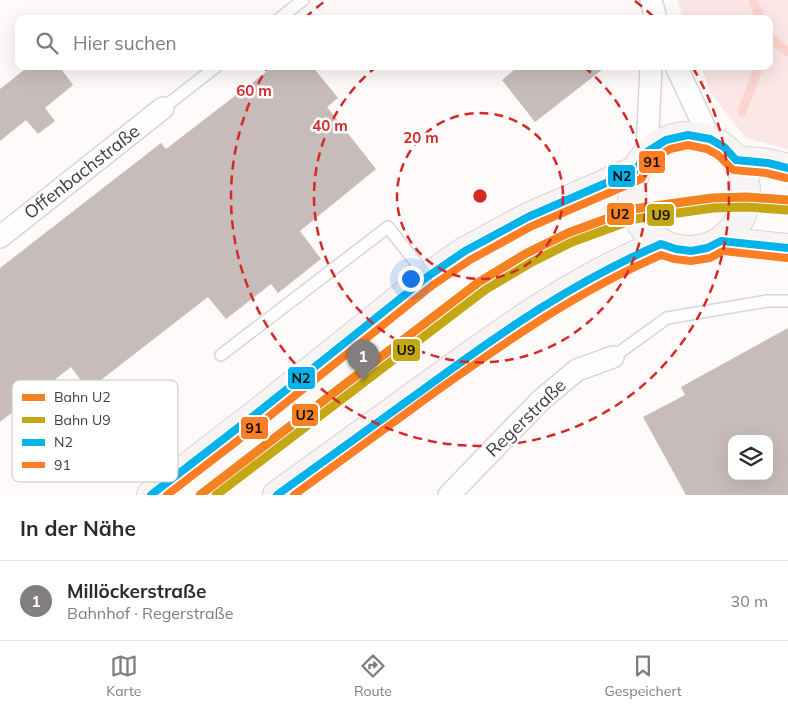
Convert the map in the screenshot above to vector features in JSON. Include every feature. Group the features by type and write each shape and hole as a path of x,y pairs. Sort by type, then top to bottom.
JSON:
{"main road":[{"path":"178,474 427,277 465,251 528,217 642,161 666,140 688,135 710,139 724,147 736,160 745,178 747,197 742,215 734,230 720,241 706,248 692,251 676,249 661,244 642,227 633,209 631,190 642,161"},
{"path":"736,160 768,163 788,168"},
{"path":"720,241 788,248"},
{"path":"277,495 521,319 581,282 630,257 661,244"},
{"path":"151,495 168,482"}],"street":[{"path":"642,161 651,70"},
{"path":"678,70 690,100 710,139"},
{"name":"Offenbachstraße","path":"0,237 163,108"},
{"name":"Regerstraße","path":"449,495 534,407 555,388 577,370 613,356"}],"lane":[{"path":"284,15 303,0"},
{"path":"163,108 212,70"},
{"path":"221,355 388,227 427,277"},
{"path":"613,356 667,318 767,301 788,301"}],"shaded area":[{"path":"677,0 788,0 788,149 746,138 710,92 702,70 773,70 773,15 683,15"}],"building":[{"path":"24,70 62,70 73,85 45,108 55,121 38,134 26,120 0,141 0,89"},
{"path":"269,70 315,70 338,98 327,107 376,169 300,231 321,259 278,293 271,284 226,319 208,297 101,380 81,380 71,367 54,380 12,380 12,413 0,422 0,268 161,143 166,149"},
{"path":"514,70 602,70 535,122 502,80"},
{"path":"788,328 788,495 686,495 643,417 685,395 681,387"}],"waterway":[{"path":"753,0 759,15"},
{"path":"773,40 788,52"},
{"path":"742,112 758,70"}],"rail line":[{"name":"U2","path":"200,495 479,282 527,253 568,233 633,209 712,198 747,197 788,200"},
{"name":"U9","path":"216,495 485,290 532,262 572,242 635,219 713,208 747,207 787,210"}],"transit line":[{"name":"N2","path":"178,474 427,277 465,251 528,217 636,170 647,152 666,140 688,135 710,139 724,147 736,160 768,163 788,168"},
{"name":"91","path":"167,495 267,418 433,285 470,260 532,226 641,179 654,159 670,149 688,145 707,149 718,155 733,170 766,173 786,178"},
{"name":"N2","path":"277,495 540,308 629,258 661,244 691,251 707,248 721,241 788,248"},
{"name":"91","path":"294,495 492,352 546,316 631,269 661,255 691,261 710,258 723,251 787,258"},
{"name":"N2","path":"151,495 168,482"}],"place":[{"name":"Millöckerstraße","path":"363,381"}]}
